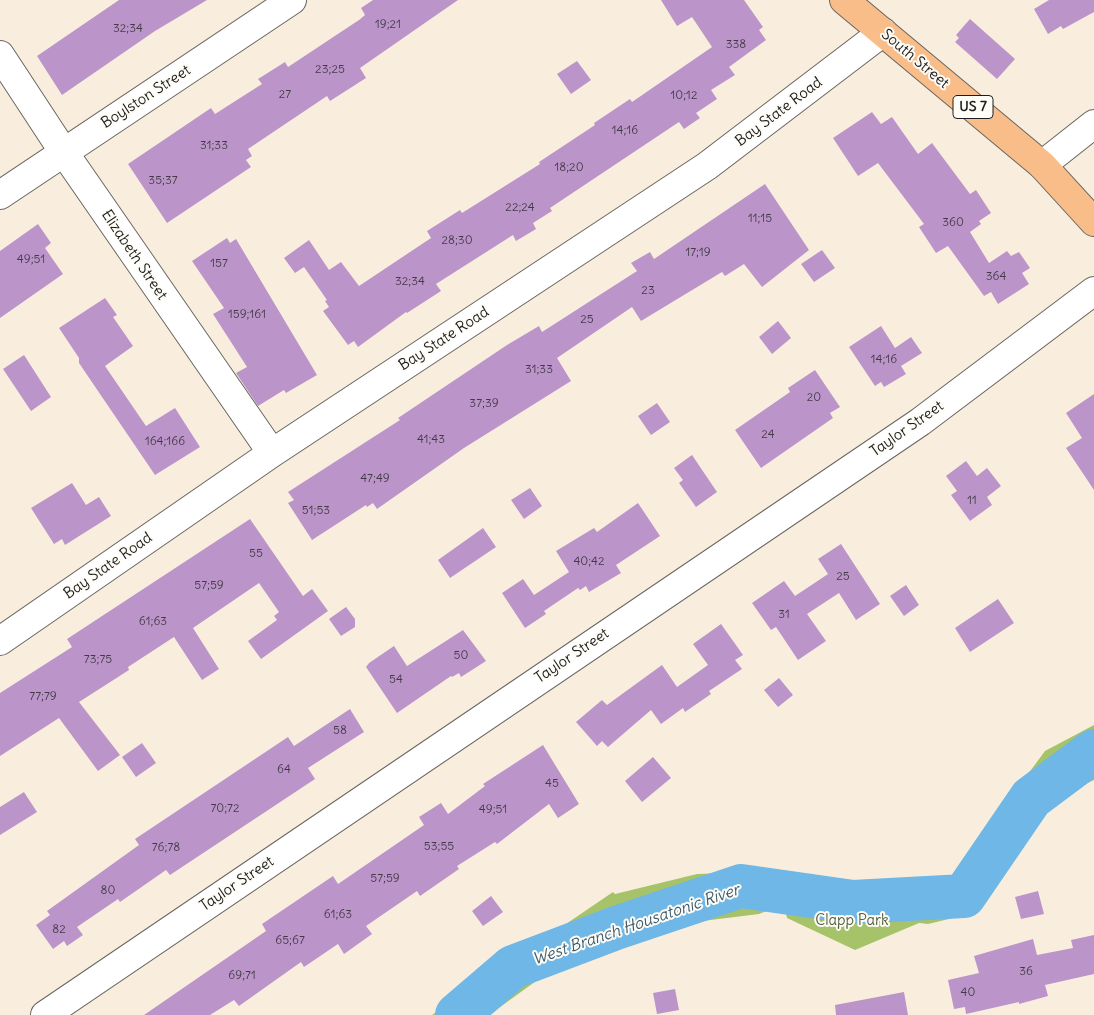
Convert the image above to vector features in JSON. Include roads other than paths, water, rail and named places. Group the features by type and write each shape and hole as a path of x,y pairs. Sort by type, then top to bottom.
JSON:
{"highway":[{"name":"South Street","path":"844,0 1042,165 1094,222"}],"street":[{"name":"Boylston Street","path":"0,195 63,151 292,0"},
{"name":"Bay State Road","path":"0,640 272,453 707,166 884,32"},
{"name":"Elizabeth Street","path":"0,55 63,151 272,453"},
{"path":"1042,165 1094,124"},
{"name":"Taylor Street","path":"46,1015 920,422 1094,291"}],"waterway":[{"name":"West Branch Housatonic River","path":"457,1015 513,967 616,928 741,886 853,902 964,896 1031,798 1094,751"}],"park label":[{"name":"Clapp Park","path":"852,921"}]}
